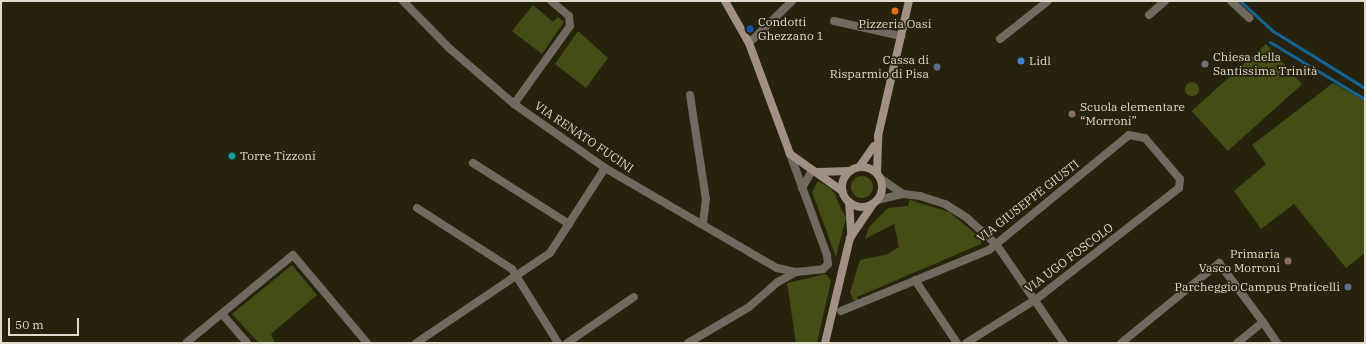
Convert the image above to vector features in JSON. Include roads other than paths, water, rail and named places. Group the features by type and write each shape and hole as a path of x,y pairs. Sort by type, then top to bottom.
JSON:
{"main road":[{"path":"724,1 749,43 790,154 842,191 849,202 850,238 825,343"},
{"path":"812,171 849,171 860,166 871,154 878,136 909,1"},
{"path":"850,238 875,202 882,189 879,176 878,136"},
{"path":"860,166 879,176"},
{"path":"842,191 843,180 849,171"},
{"path":"849,202 863,207 875,202"}],"street":[{"name":"VIA RENATO FUCINI","path":"403,1 450,48 514,104 605,168 777,268 796,272"},
{"path":"514,104 570,26 569,16 551,1"},
{"path":"749,43 792,1"},
{"path":"1000,39 1048,1"},
{"path":"1148,15 1166,1"},
{"path":"1231,1 1249,18"},
{"path":"834,21 901,36"},
{"path":"690,94 706,199 703,224"},
{"name":"VIA GIUSEPPE GIUSTI","path":"841,311 996,244 1133,134 1145,138 1180,178 1181,184"},
{"path":"688,343 749,307 778,282 796,272 818,270 826,267 828,260 790,154"},
{"path":"473,163 569,224"},
{"path":"416,343 550,253 605,168"},
{"path":"802,188 812,171"},
{"path":"879,176 903,194 949,206 996,244 1064,343"},
{"name":"VIA UGO FOSCOLO","path":"966,343 1035,300 1181,184"},
{"path":"875,202 903,194"},
{"path":"417,208 512,269 514,276 558,343"},
{"path":"188,342 293,255 367,343"},
{"path":"1121,343 1220,263 1277,343"},
{"path":"777,268 778,282"},
{"path":"915,280 957,343"},
{"path":"567,343 634,297"},
{"path":"222,314 247,343"},
{"path":"1237,343 1263,322"}],"waterway":[{"path":"1240,1 1273,31 1365,88"},
{"path":"1270,42 1365,99"}],"place":[{"name":"Pizzeria Oasi","path":"895,11"},
{"name":"Condotti Ghezzano 1","path":"750,29"},
{"name":"Lidl","path":"1021,61"},
{"name":"Chiesa della Santissima Trinità","path":"1205,64"},
{"name":"Cassa di Risparmio di Pisa","path":"937,67"},
{"name":"Scuola elementare “Morroni”","path":"1072,114"},
{"name":"Torre Tizzoni","path":"232,156"},
{"name":"Primaria Vasco Morroni","path":"1288,261"},
{"name":"Parcheggio Campus Praticelli","path":"1348,287"}]}
